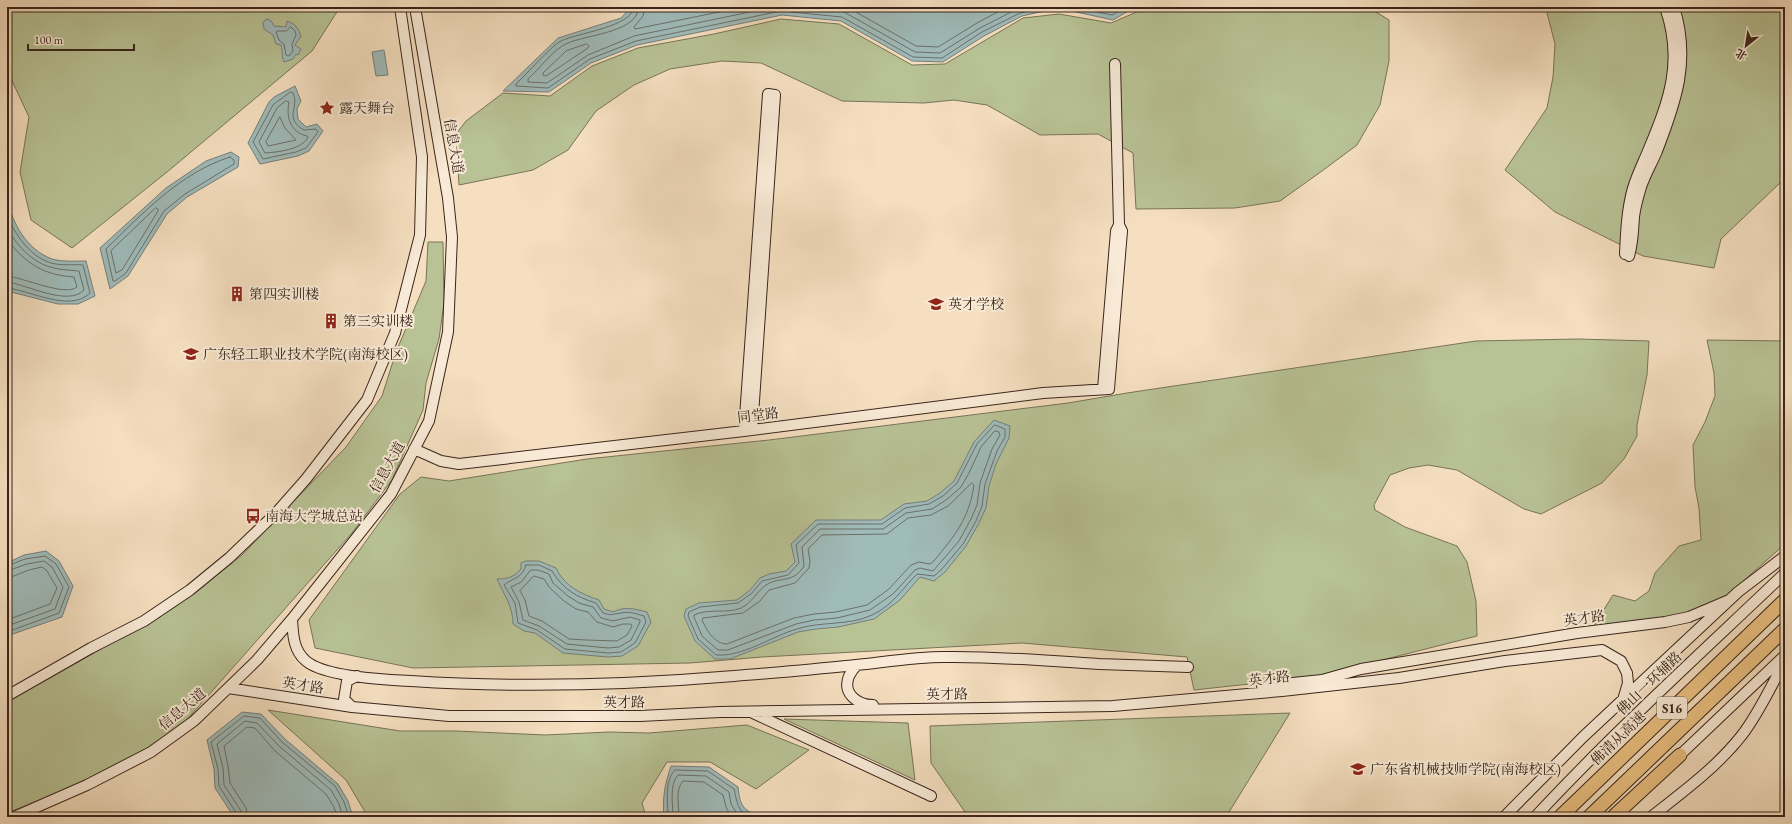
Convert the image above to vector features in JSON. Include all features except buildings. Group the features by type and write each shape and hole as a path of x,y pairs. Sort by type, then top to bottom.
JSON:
{"highway":[{"name":"佛清从高速","path":"1560,817 1785,600"},
{"name":"S16","path":"1589,817 1785,629"},
{"path":"1613,817 1680,755"}],"main road":[{"path":"7,696 91,648 144,621 190,590 229,558 276,513 306,479 367,400 395,333 420,235 422,158 400,7"},
{"name":"信息大道","path":"14,817 87,785 151,752 194,721 258,660 390,494 429,421 448,332 452,237 448,198 415,7"},
{"path":"1665,7 1672,26 1674,51 1673,83 1662,119 1634,186 1628,207 1627,255 1632,244 1634,215 1642,186 1657,152 1677,97 1682,58 1680,25 1674,7"},
{"name":"同堂路","path":"414,449 441,461 459,464 1043,393 1106,389 1116,231 1119,225 1115,64"},
{"path":"748,430 772,94"},
{"path":"1504,817 1583,737 1729,600 1785,556"},
{"name":"佛山一环辅路","path":"1535,817 1576,773 1629,721 1785,573"},
{"name":"英才路","path":"857,665 849,676 847,688 851,697 857,702 866,705 1104,702 1322,680 1361,669 1501,645 1689,618 1729,600"},
{"path":"292,618 293,639 297,650 307,662 328,671 381,680 495,686 590,684 733,676 857,665 901,659 946,657 1006,658 1099,664 1188,667"},
{"name":"英才路","path":"228,688 352,707 449,716 640,716 750,712 1113,706 1399,678 1505,661 1602,650 1621,661 1627,672 1628,683 1623,700"},
{"path":"1680,755 1785,656"},
{"path":"1651,817 1712,767 1741,736 1760,708 1785,662"},
{"path":"352,707 344,699 345,692 347,682 357,676"},
{"path":"750,712 930,796"}],"green space":[{"path":"7,7 340,7 312,51 167,172 72,248 31,220 20,172 29,117 7,70"},
{"path":"1166,7 1368,7 1389,20 1389,61 1380,105 1357,145 1280,201 1235,208 1136,209 1133,153 1098,134 1040,135 987,105 954,100 924,103 842,101 761,63 722,61 670,69 634,85 596,111 568,150 533,170 459,185 456,134 466,121 503,93 550,96 592,66 638,48 714,34 781,19 839,24 912,65 945,64 1023,18 1059,14 1111,23 1139,11"},
{"path":"1543,7 1785,7 1785,182 1780,183 1721,239 1714,268 1643,256 1555,212 1505,170 1547,108 1553,77 1555,44 1546,9"},
{"path":"428,242 443,242 444,303 439,339 426,383 423,410 392,480 352,533 183,724 143,751 65,790 7,813 7,703 27,689 48,679 173,608 241,556 346,447 382,396 396,352 426,281"},
{"path":"1578,339 1649,341 1647,375 1637,425 1637,436 1624,459 1602,483 1541,514 1524,509 1457,470 1428,465 1409,468 1390,475 1374,505 1375,510 1405,527 1457,546 1467,562 1476,601 1477,636 1315,677 1194,690 1187,657 1022,643 762,657 690,663 413,668 315,648 309,620 400,494 421,477 449,481 587,459 769,440 1068,403 1476,341"},
{"path":"1707,340 1785,341 1785,544 1723,599 1697,611 1677,616 1593,627 1613,595 1635,601 1649,591 1655,573 1679,546 1701,540 1699,508 1695,487 1693,445 1705,422 1715,396 1714,373"},
{"path":"268,710 400,731 456,731 545,735 609,732 649,733 747,725 809,750 756,789 710,762 667,762 642,803 646,817 365,817 364,810 346,780"},
{"path":"1290,713 1226,817 975,817 965,812 931,763 930,726"},
{"path":"784,719 908,723 915,780"}],"water":[{"path":"631,7 1135,7 1113,20 1058,8 1022,16 984,36 943,62 912,61 841,21 782,15 637,45 591,63 549,92 503,91 558,38 621,18"},
{"path":"268,19 274,26 286,27 287,21 297,28 301,36 295,45 301,49 298,55 296,54 293,59 284,62 281,45 276,44 273,35 264,29 263,23"},
{"path":"384,50 388,75 376,76 372,52"},
{"path":"295,86 301,101 297,109 298,119 306,127 317,124 323,131 309,151 298,156 260,164 248,143 269,102 274,97"},
{"path":"231,152 239,157 238,167 187,197 167,214 128,276 110,289 100,248 166,188 206,161"},
{"path":"7,199 13,218 22,235 35,249 43,255 56,260 86,261 95,296 78,304 58,304 7,291"},
{"path":"994,420 1010,426 1009,438 996,464 989,486 986,508 966,546 945,572 934,581 920,577 900,600 874,619 838,627 798,632 730,659 715,659 695,641 684,616 686,609 699,603 737,600 750,590 760,578 769,574 786,571 795,562 791,544 816,520 881,520 904,504 927,501 940,493 954,481 974,442"},
{"path":"46,551 59,561 73,586 62,617 7,636 7,563 24,555"},
{"path":"526,561 539,561 556,568 568,584 580,592 599,600 604,609 613,612 622,609 634,609 647,612 651,622 638,646 622,656 608,657 563,653 535,633 524,631 513,624 510,606 497,579 513,576 521,569 521,563"},
{"path":"242,712 261,714 285,739 338,784 348,801 353,817 234,817 215,788 214,769 207,740"},
{"path":"671,766 709,767 738,787 741,802 745,809 759,817 664,817 664,791"}],"place":[{"name":"露天舞台","path":"327,108"},
{"name":"第四实训楼","path":"237,294"},
{"name":"英才学校","path":"936,304"},
{"name":"第三实训楼","path":"331,321"},
{"name":"广东轻工职业技术学院(南海校区)","path":"191,354"},
{"name":"南海大学城总站","path":"253,516"},
{"name":"广东省机械技师学院(南海校区)","path":"1358,769"}]}
